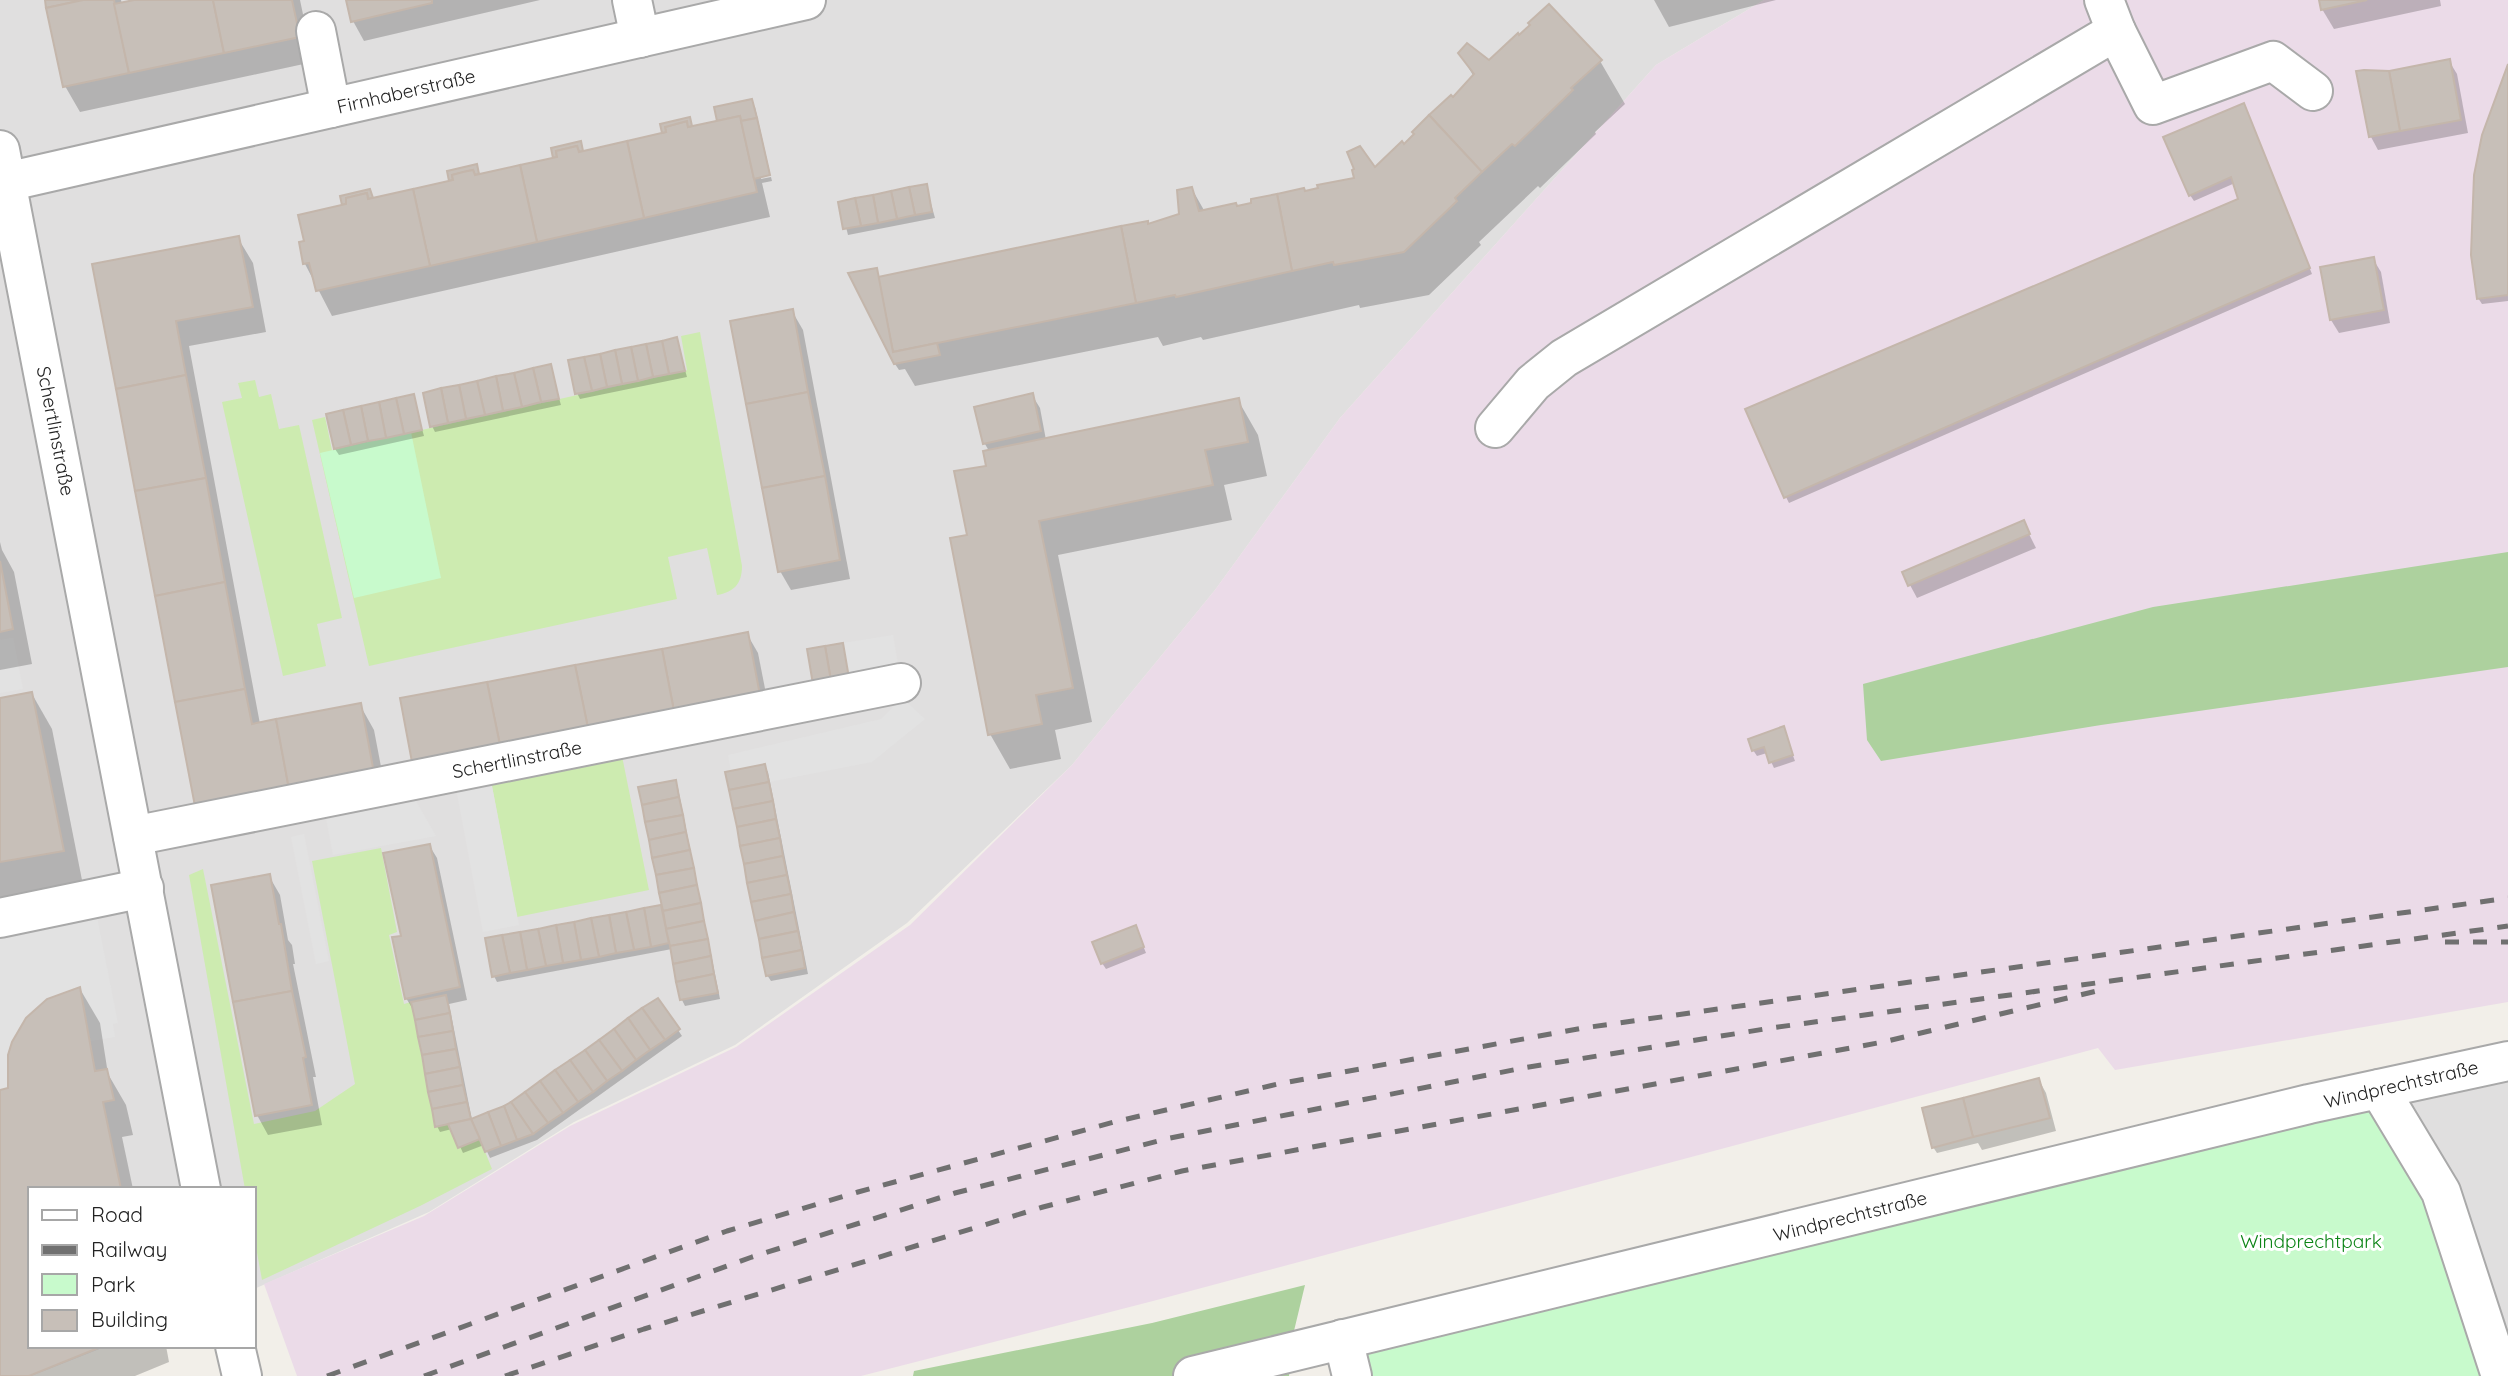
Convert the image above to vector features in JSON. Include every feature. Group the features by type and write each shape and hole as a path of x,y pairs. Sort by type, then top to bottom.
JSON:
{"street":[{"path":"632,0 640,38"},
{"name":"Firnhaberstraße","path":"3,166 331,108 806,0"},
{"path":"1495,428 1533,383 1564,358 2110,15 2153,105 2273,61 2313,91"},
{"path":"316,31 331,108"},
{"name":"Schertlinstraße","path":"3,166 201,1187"},
{"name":"Schertlinstraße","path":"134,836 901,683"},
{"path":"0,918 144,888"},
{"name":"Windprechtstraße","path":"1193,1376 2379,1089 2508,1061"},
{"path":"2379,1089 2441,1192 2501,1376"},
{"path":"1343,1339 1352,1376"},
{"path":"235,1348 242,1376"}],"shaded area":[{"path":"0,0 1764,0 1656,65 1340,418 1215,590 1072,765 907,923 735,1045 574,1122 429,1212 256,1288 256,1187 28,1187 28,1348 102,1348 31,1376 0,1376"},
{"path":"1764,0 2508,0 2508,1002 2115,1070 2098,1048 1153,1301 861,1376 297,1376 264,1284 424,1216 570,1126 736,1047 910,925 1072,765 1215,590 1340,418 1656,65"},
{"path":"893,635 899,670 849,678 843,643"},
{"path":"13,638 23,689 0,693 0,640"},
{"path":"902,698 925,719 872,762 769,782 765,764 731,771 728,755 881,719"},
{"path":"491,781 519,925 483,932 456,788"},
{"path":"416,801 436,836 333,855 326,818"},
{"path":"304,834 329,961 316,964 291,837"},
{"path":"97,917 118,1023 113,1024 115,1037 90,1041 95,1071 0,1090 0,939"},
{"path":"2508,1061 2508,1376 2379,1089"}],"green space":[{"path":"700,332 742,566 736,586 717,595 707,548 668,557 677,599 369,666 312,420 325,417 332,450 685,371 687,370 681,336"},
{"path":"255,380 259,397 271,394 279,429 299,425 342,618 317,624 326,666 283,676 222,402 242,398 238,383"},
{"path":"411,432 441,578 354,598 320,453"},
{"path":"2508,552 2508,667 2101,725 1881,761 1867,740 1863,684 2153,607"},
{"path":"622,756 649,890 517,917 491,781"},
{"path":"381,848 397,932 389,935 404,1004 411,1002 435,1126 448,1124 458,1148 480,1139 492,1169 262,1280 256,1247 256,1187 245,1187 189,875 203,869 254,1124 315,1111 355,1084 312,861"},
{"name":"Windprechtpark","path":"2379,1089 2501,1376 1352,1376 1344,1339"},
{"path":"1305,1285 1293,1335 1289,1376 913,1376 914,1371 1152,1323"}],"building":[{"path":"45,0 83,0 46,8"},
{"path":"83,0 114,0 129,73 63,87 46,8"},
{"path":"134,0 213,0 224,53 129,73 114,4"},
{"path":"213,0 292,0 300,37 224,53"},
{"path":"346,0 432,0 432,3 351,22"},
{"path":"2319,0 2367,0 2321,10"},
{"path":"1549,4 1602,60 1515,146 1512,144 1482,172 1429,115 1451,95 1453,97 1474,74 1458,53 1467,43 1489,60 1530,25 1528,23"},
{"path":"2450,59 2461,120 2400,131 2389,71"},
{"path":"2508,64 2508,295 2477,299 2471,255 2474,175 2482,135"},
{"path":"2356,71 2389,71 2400,131 2369,137"},
{"path":"752,99 757,118 741,121 740,116 717,121 714,107"},
{"path":"2244,103 2310,268 1784,498 1745,409 2238,199 2231,177 2189,196 2163,137"},
{"path":"1429,115 1482,172 1455,198 1457,201 1404,252 1292,271 1277,194 1304,188 1305,191 1318,188 1317,185 1354,178 1354,169 1347,152 1360,146 1375,167 1402,141 1404,144"},
{"path":"740,116 757,192 644,218 627,141 666,132 665,127 687,121 688,127"},
{"path":"690,117 692,126 688,127 687,121 665,127 666,132 662,133 660,124"},
{"path":"757,118 770,175 754,179 741,121"},
{"path":"581,141 583,151 579,152 577,146 556,151 557,157 553,158 551,148"},
{"path":"627,141 644,218 537,242 520,165 557,157 556,151 577,146 579,152"},
{"path":"477,164 479,174 475,175 473,170 452,175 453,180 449,181 447,171"},
{"path":"520,165 537,242 430,266 413,189 453,180 452,175 463,172 473,170 475,175"},
{"path":"927,184 932,212 915,215 909,187"},
{"path":"909,187 915,215 897,219 891,191"},
{"path":"1192,187 1199,211 1236,203 1237,206 1251,203 1251,199 1277,194 1292,271 1176,297 1175,295 1136,303 1121,226 1148,221 1148,224 1179,214 1177,190"},
{"path":"370,189 373,198 368,199 367,193 346,198 346,204 342,205 340,196"},
{"path":"413,189 430,266 316,291 309,263 303,264 299,242 304,241 298,215 346,204 346,198 367,193 368,199"},
{"path":"891,191 897,219 878,223 873,195"},
{"path":"873,195 878,223 861,226 855,198"},
{"path":"855,198 861,226 843,229 838,202"},
{"path":"1121,226 1136,303 893,352 878,277"},
{"path":"239,236 253,307 176,321 186,375 116,389 92,264"},
{"path":"2374,257 2384,310 2330,320 2320,267"},
{"path":"877,268 893,352 937,343 940,355 894,364 848,273"},
{"path":"793,309 808,392 746,404 730,321"},
{"path":"677,337 685,371 669,374 662,341"},
{"path":"662,341 669,374 653,377 646,344"},
{"path":"646,344 653,377 638,381 631,347"},
{"path":"631,347 638,381 622,384 615,350"},
{"path":"615,350 622,384 607,387 600,354"},
{"path":"600,354 607,387 592,391 584,357"},
{"path":"584,357 592,391 575,394 568,360"},
{"path":"551,364 559,399 541,402 533,368"},
{"path":"533,368 541,402 522,407 514,373"},
{"path":"514,373 522,407 503,411 496,376"},
{"path":"186,375 206,478 135,491 116,389"},
{"path":"496,376 503,411 485,415 477,381"},
{"path":"477,381 485,415 466,419 459,385"},
{"path":"459,385 466,419 448,423 441,388"},
{"path":"441,388 448,423 430,427 423,393"},
{"path":"808,392 825,476 762,488 746,404"},
{"path":"1033,393 1041,431 983,444 974,407"},
{"path":"414,394 422,430 404,434 396,398"},
{"path":"396,398 404,434 386,438 379,402"},
{"path":"1239,398 1248,442 1205,450 1213,485 1039,521 1073,688 1036,695 1042,724 988,735 950,538 967,535 954,471 986,466 983,451"},
{"path":"379,402 386,438 368,441 361,406"},
{"path":"361,406 368,441 351,445 343,410"},
{"path":"343,410 351,445 334,449 326,414"},
{"path":"825,476 840,560 778,572 762,488"},
{"path":"206,478 225,582 155,596 135,491"},
{"path":"2024,520 2030,534 1908,586 1902,572"},
{"path":"0,561 13,629 0,632"},
{"path":"225,582 245,689 175,702 155,596"},
{"path":"748,632 760,695 674,711 662,649"},
{"path":"843,643 849,678 831,681 825,646"},
{"path":"825,646 831,681 813,684 807,649"},
{"path":"662,649 674,711 588,728 575,665"},
{"path":"575,665 588,728 500,745 487,682"},
{"path":"487,682 500,745 412,762 400,698"},
{"path":"245,689 252,724 276,719 289,789 195,806 175,702"},
{"path":"32,692 64,851 0,862 0,698"},
{"path":"361,703 374,773 289,789 276,719"},
{"path":"1784,726 1793,755 1769,763 1764,747 1752,751 1748,739"},
{"path":"765,764 769,782 729,790 725,772"},
{"path":"676,780 679,797 642,805 638,787"},
{"path":"769,782 773,801 733,809 729,790"},
{"path":"679,797 683,815 645,822 642,805"},
{"path":"773,801 776,819 737,827 733,809"},
{"path":"683,815 686,832 649,840 645,822"},
{"path":"776,819 780,838 740,846 737,827"},
{"path":"686,832 690,850 652,858 649,840"},
{"path":"780,838 783,856 744,864 740,846"},
{"path":"430,844 460,987 405,999 392,937 401,936 383,853"},
{"path":"690,850 694,868 656,875 652,858"},
{"path":"783,856 787,875 747,883 744,864"},
{"path":"694,868 697,885 659,893 656,875"},
{"path":"270,874 292,991 233,1002 211,885"},
{"path":"787,875 791,894 751,902 747,883"},
{"path":"697,885 701,903 663,911 659,893"},
{"path":"791,894 794,912 755,921 751,902"},
{"path":"701,903 704,921 666,929 663,911"},
{"path":"661,905 669,943 651,947 644,908"},
{"path":"644,908 651,947 634,950 626,912"},
{"path":"626,912 634,950 616,953 609,915"},
{"path":"794,912 798,931 759,939 755,921"},
{"path":"609,915 616,953 599,957 591,918"},
{"path":"591,918 599,957 581,960 574,922"},
{"path":"704,921 708,939 670,946 666,929"},
{"path":"574,922 581,960 563,963 556,925"},
{"path":"556,925 563,963 546,966 538,929"},
{"path":"1136,925 1144,947 1101,964 1092,942"},
{"path":"538,929 546,966 527,970 520,932"},
{"path":"798,931 802,950 762,958 759,939"},
{"path":"520,932 527,970 510,973 502,935"},
{"path":"502,935 510,973 492,977 485,938"},
{"path":"708,939 711,956 673,964 670,946"},
{"path":"802,950 805,968 766,976 762,958"},
{"path":"711,956 714,974 676,982 673,964"},
{"path":"714,974 718,993 680,1000 676,982"},
{"path":"80,987 95,1071 107,1069 114,1100 103,1102 121,1187 28,1187 28,1348 98,1348 29,1376 0,1376 0,1090 8,1088 8,1055 12,1042 26,1018 47,999"},
{"path":"292,991 306,1057 303,1058 312,1105 255,1116 233,1002"},
{"path":"446,995 450,1013 415,1020 411,1002"},
{"path":"658,998 680,1029 665,1040 642,1008"},
{"path":"642,1008 665,1040 650,1050 628,1018"},
{"path":"450,1013 453,1031 418,1037 415,1020"},
{"path":"628,1018 650,1050 636,1060 614,1029"},
{"path":"614,1029 636,1060 622,1071 599,1040"},
{"path":"453,1031 456,1049 422,1055 418,1037"},
{"path":"599,1040 622,1071 607,1081 585,1050"},
{"path":"456,1049 460,1067 425,1074 422,1055"},
{"path":"585,1050 607,1081 593,1092 570,1060"},
{"path":"570,1060 593,1092 578,1102 555,1070"},
{"path":"460,1067 463,1085 428,1092 425,1074"},
{"path":"555,1070 578,1102 563,1113 540,1081"},
{"path":"2039,1078 2050,1118 1973,1137 1963,1098"},
{"path":"540,1081 563,1113 548,1123 525,1092"},
{"path":"463,1085 467,1102 432,1109 428,1092"},
{"path":"525,1092 548,1123 533,1134 511,1102"},
{"path":"1963,1098 1973,1137 1932,1148 1922,1108"},
{"path":"467,1102 471,1119 435,1127 432,1109"},
{"path":"511,1102 533,1134 517,1140 504,1106"},
{"path":"504,1106 517,1140 501,1146 488,1112"},
{"path":"488,1112 501,1146 485,1152 471,1119"},
{"path":"471,1119 480,1139 458,1148 448,1124"}],"railway":[{"path":"327,1376 727,1231 1114,1122 1278,1084 1583,1028 2508,898"},
{"path":"424,1376 752,1257 955,1193 1170,1138 1523,1068 1771,1028 2508,926"},
{"path":"2445,942 2508,942"},
{"path":"505,1376 644,1329 1043,1207 1182,1171 1883,1042 2101,990"}]}
